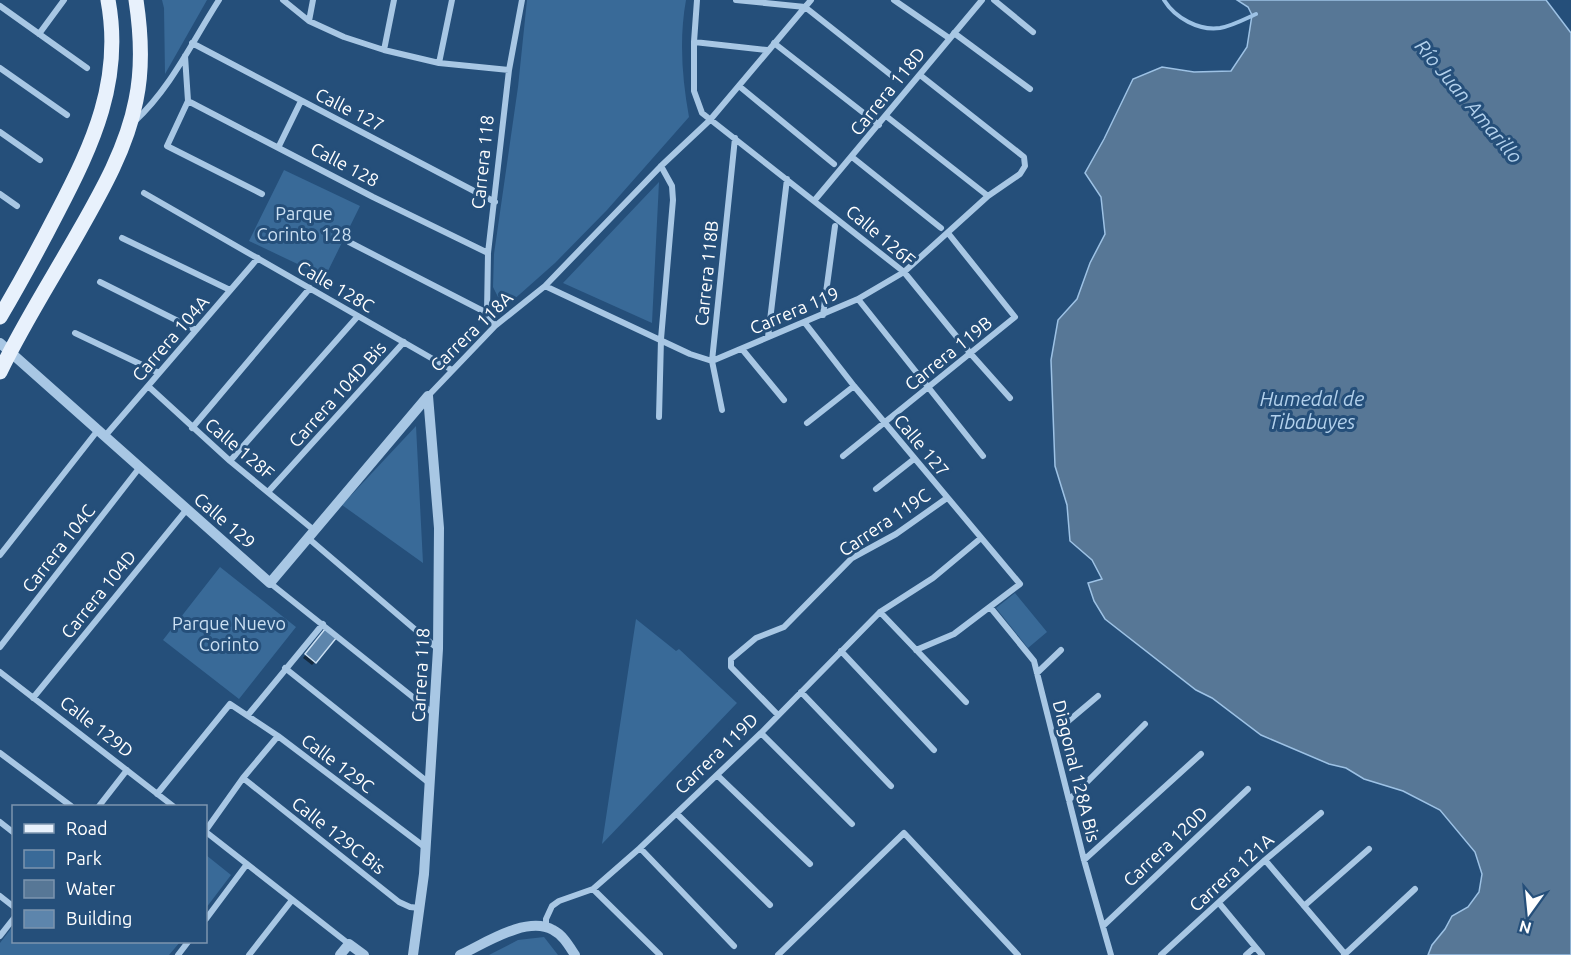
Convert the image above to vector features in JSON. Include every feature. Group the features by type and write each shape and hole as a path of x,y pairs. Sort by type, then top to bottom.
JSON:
{"main road":[{"path":"0,317 83,162 103,111 109,84 112,41 108,0"},
{"path":"0,372 5,347 101,192 119,154 136,100 140,70 141,44 136,0"}],"street":[{"path":"8,0 1,7 87,68"},
{"path":"39,34 64,0"},
{"path":"128,128 149,108 185,56 219,0"},
{"path":"283,0 309,21 344,37 384,50 440,63 509,70"},
{"path":"309,21 313,0"},
{"path":"384,50 394,0"},
{"path":"440,63 452,0"},
{"name":"Carrera 118","path":"487,313 488,253 509,70 522,0"},
{"path":"697,0 694,91 702,113 710,120"},
{"path":"736,0 805,7 896,79"},
{"name":"Carrera 118A","path":"270,583 452,370 495,326 545,286 661,166 710,120 811,0"},
{"path":"894,0 952,36 1029,89"},
{"name":"Carrera 118D","path":"814,201 982,0"},
{"path":"994,0 1033,32"},
{"path":"694,42 767,50"},
{"name":"Calle 127","path":"192,43 495,202"},
{"path":"774,43 879,125"},
{"path":"185,56 189,101 167,146 262,194"},
{"path":"0,69 67,115"},
{"name":"Carrera 119","path":"712,361 858,299 904,272 988,196 1020,174 1025,166 1023,157 920,75"},
{"path":"739,86 834,164"},
{"name":"Calle 128","path":"189,101 373,197 488,253"},
{"path":"279,146 301,101"},
{"path":"886,116 988,196"},
{"name":"Calle 126F","path":"710,120 904,272 1010,398"},
{"path":"0,132 40,160"},
{"name":"Carrera 118B","path":"722,410 712,361 735,138"},
{"path":"852,157 941,228"},
{"path":"659,417 661,339 673,200 672,186 661,166"},
{"path":"768,337 787,179"},
{"name":"Calle 128C","path":"144,193 452,370"},
{"path":"0,194 17,206"},
{"path":"823,315 835,226"},
{"name":"Carrera 119B","path":"843,456 1016,317 948,233"},
{"path":"122,238 230,290"},
{"path":"350,242 487,313 495,326"},
{"name":"Carrera 104A","path":"0,555 102,433 148,387 258,258"},
{"path":"100,282 196,330"},
{"path":"545,286 690,354 712,361"},
{"path":"192,428 310,288"},
{"path":"858,299 927,389 983,456"},
{"path":"230,461 358,316"},
{"name":"Calle 127","path":"805,323 885,424 1020,584 990,607"},
{"path":"75,333 159,373"},
{"name":"Carrera 104D Bis","path":"268,492 404,342"},
{"name":"Calle 129","path":"5,347 270,583 434,714"},
{"path":"742,349 784,400"},
{"path":"807,423 854,386"},
{"name":"Calle 128F","path":"148,387 192,428 268,492 438,649"},
{"name":"Carrera 118","path":"413,955 426,848 438,649 439,528 429,396"},
{"path":"876,489 914,459"},
{"name":"Carrera 104C","path":"0,647 140,467"},
{"name":"Carrera 119C","path":"778,716 731,667 731,658 756,638 784,627 852,558 896,534 947,498"},
{"name":"Carrera 104D","path":"33,698 187,509"},
{"name":"Carrera 119D","path":"546,927 552,906 593,889 640,848 761,733 880,612 933,578 981,538"},
{"path":"916,650 954,634 990,607"},
{"name":"Diagonal 128A Bis","path":"990,607 1028,652 1037,673 1084,860 1111,955"},
{"path":"880,612 966,702"},
{"path":"248,715 323,624"},
{"path":"1037,673 1061,650"},
{"path":"841,651 934,750"},
{"path":"285,668 429,783"},
{"name":"Calle 129D","path":"0,672 171,805"},
{"path":"801,692 891,786"},
{"path":"1053,734 1098,696"},
{"name":"Calle 129C","path":"157,794 231,704 278,736 426,848"},
{"path":"1069,800 1145,724"},
{"path":"761,733 852,824"},
{"path":"207,830 243,778 278,736"},
{"path":"0,753 68,805"},
{"path":"1084,860 1201,754"},
{"path":"101,805 127,770"},
{"path":"717,775 810,864"},
{"name":"Calle 129C Bis","path":"243,778 399,902 419,908"},
{"name":"Carrera 120D","path":"1103,926 1248,789"},
{"name":"Carrera 121A","path":"1161,955 1265,860 1321,813"},
{"path":"677,814 770,905"},
{"path":"0,822 12,831"},
{"path":"207,832 364,955"},
{"path":"777,955 904,833 1018,955"},
{"path":"640,848 735,946"},
{"path":"1304,906 1369,849"},
{"path":"1265,860 1344,954 1415,889"},
{"path":"207,917 247,864"},
{"path":"593,889 660,955"},
{"path":"0,896 12,905"},
{"path":"249,955 292,900"},
{"path":"1219,903 1262,955"},
{"path":"0,936 12,921"},
{"path":"460,955 520,928 537,925 546,927 562,937 575,955"},
{"path":"178,955 187,943"},
{"path":"340,955 349,944"},
{"path":"1246,955 1255,947"}],"green space":[{"path":"162,0 207,0 165,74 164,8"},
{"path":"527,0 686,0 682,58 689,117 607,210 555,263 511,302 498,297 493,287 494,254 518,87"},
{"name":"Parque Corinto 128","path":"284,170 360,206 325,277 249,241"},
{"path":"659,182 652,323 563,283"},
{"path":"416,426 423,563 342,505"},
{"name":"Parque Nuevo Corinto","path":"220,567 296,627 239,699 163,640"},
{"path":"1015,593 1047,632 1028,648 996,608"},
{"path":"636,619 676,651 679,649 737,703 602,844"},
{"path":"207,856 231,875 207,907"},
{"path":"12,927 12,943 179,943 169,955 0,955 0,943"},
{"path":"544,937 558,955 489,955 518,940"}],"water":[{"name":"Humedal de Tibabuyes","path":"1237,0 1546,0 1571,33 1571,955 1428,955 1432,945 1452,916 1468,907 1479,892 1482,874 1475,852 1440,810 1403,791 1364,779 1346,768 1329,764 1261,735 1212,698 1196,690 1105,619 1094,601 1088,583 1102,579 1092,560 1070,541 1067,505 1055,466 1051,360 1058,320 1077,299 1090,263 1105,234 1101,197 1085,173 1133,79 1162,67 1194,72 1231,71 1247,47 1252,15 1248,7"}],"building":[{"path":"325,629 337,637 316,663 305,654"}],"waterway":[{"path":"1164,0 1181,18 1204,27 1225,27 1256,14"}],"water label":[{"name":"Río Juan Amarillo","path":"1469,101"}]}
